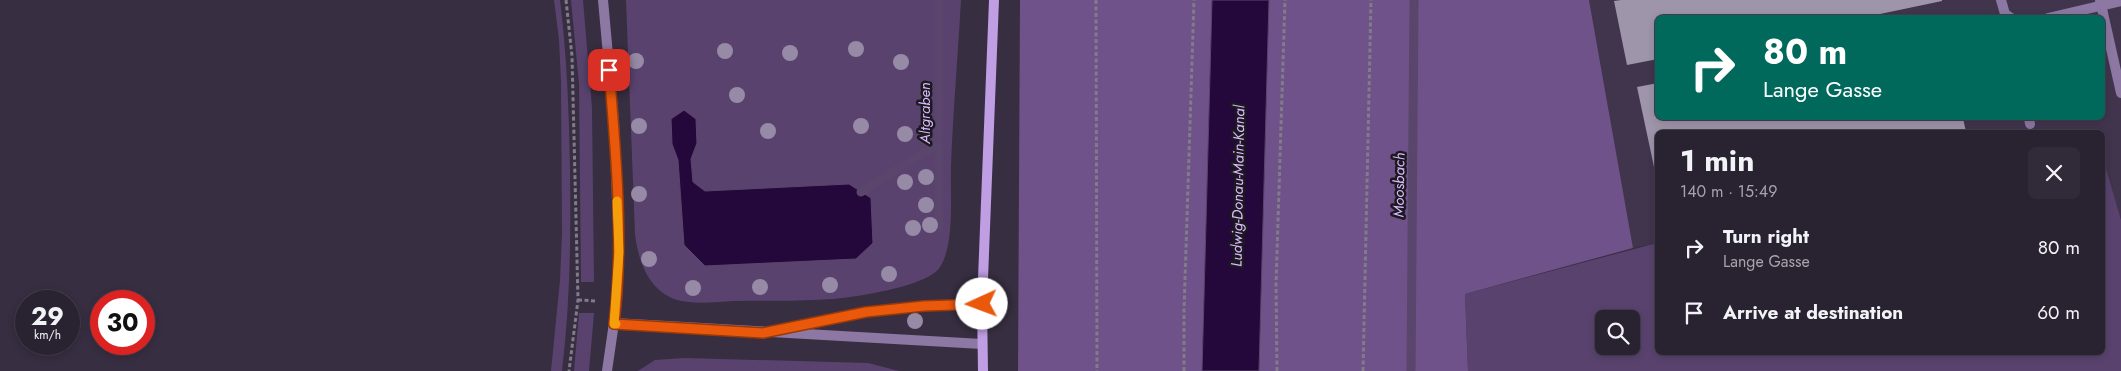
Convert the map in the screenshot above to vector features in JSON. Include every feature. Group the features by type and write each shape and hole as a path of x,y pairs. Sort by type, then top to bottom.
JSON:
{"main road":[{"path":"982,371 982,304 994,0"}],"street":[{"path":"603,0 614,121 619,252 614,324 606,371"},
{"path":"2001,0 2007,15"},
{"path":"2058,15 2100,3 2121,1"},
{"path":"2105,24 2121,93"},
{"path":"763,333 866,312 924,306 982,304"},
{"path":"614,324 982,344"}],"path":[{"path":"566,0 572,56 578,300 569,371"},
{"path":"1096,0 1097,371"},
{"path":"1184,371 1184,311 1194,0"},
{"path":"1277,371 1276,284 1285,0"},
{"path":"1362,371 1371,0"}],"shaded area":[{"path":"554,0 560,0 570,149 569,270 567,321 562,371 551,371 560,280 562,234 561,81 559,40"},
{"path":"571,0 583,0 592,108 594,282 581,282 579,84"},
{"path":"626,0 961,0 951,166 950,232 945,257 936,272 920,281 881,292 857,296 804,300 688,302 674,299 657,288 642,263 635,234","holes":["697,143 691,159 693,182 705,191 849,184 871,199 684,245 678,160"]},
{"path":"1020,0 1212,0 1202,371 1018,371"},
{"path":"1269,0 1589,0 1633,248 1465,294 1468,371 1259,371"},
{"path":"1589,0 2121,0 2121,220 2105,165 2105,130 1655,130 1655,243 1633,248"},
{"path":"2105,165 2121,220 2121,371 1468,371 1465,294 1655,244 1655,355 2105,355"},
{"path":"579,313 594,313 589,371 574,371"},
{"path":"684,358 868,363 899,371 638,371 655,360"}],"water":[{"name":"Ludwig-Donau-Main-Kanal","path":"1212,0 1269,0 1259,371 1202,371"},
{"path":"684,110 696,119 697,143 691,159 693,182 705,191 849,184 871,198 873,243 856,259 705,266 684,245 678,160 672,144 671,119"}],"building":[{"path":"1942,0 1875,15 1655,15 1655,60 1627,65 1614,1"},
{"path":"1655,84 1655,120 1963,120 1966,130 1655,130 1655,172 1637,87"}],"waterway":[{"name":"Altgraben","path":"939,0 939,226"},
{"name":"Moosbach","path":"1411,371 1414,0"},
{"path":"861,192 938,144"}],"slow traffic":[{"path":"616,324 614,324 619,252 617,201"}],"route":[{"path":"609,70 614,121 619,252 614,324 763,333 866,312 924,306 982,304"}]}
